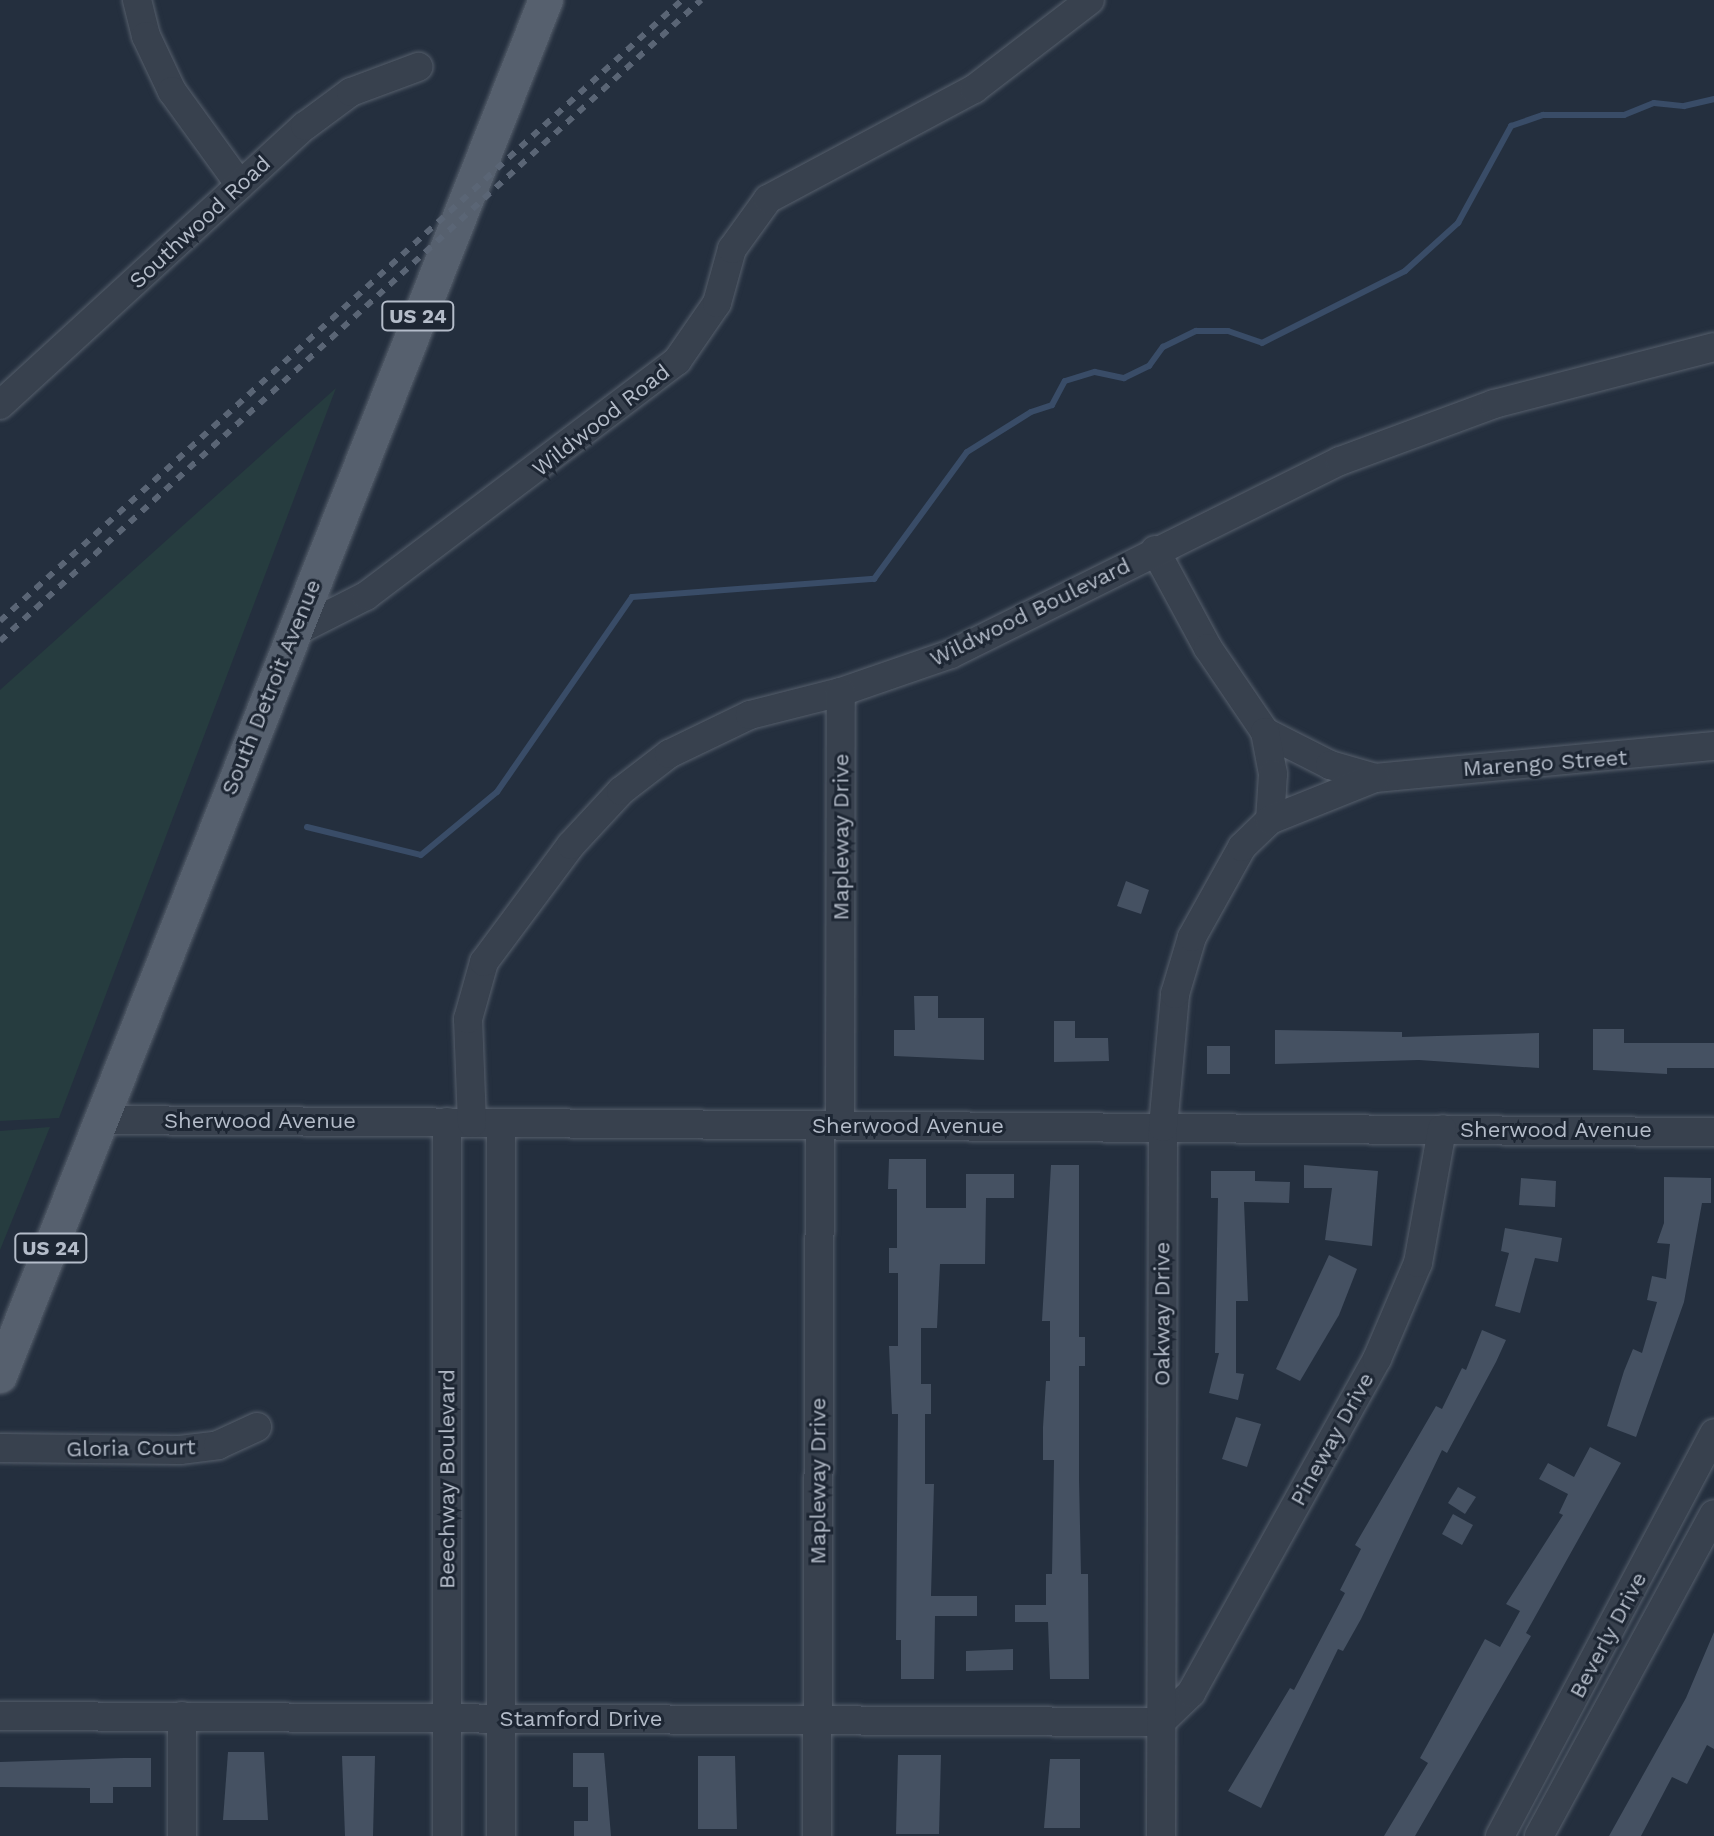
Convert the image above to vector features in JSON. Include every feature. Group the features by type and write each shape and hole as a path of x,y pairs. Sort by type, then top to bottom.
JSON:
{"main road":[{"name":"South Detroit Avenue","path":"0,1376 546,0"}],"street":[{"path":"137,0 146,36 172,91 240,185"},
{"name":"Wildwood Road","path":"293,633 366,596 677,361 717,303 732,249 768,199 974,89 1090,0"},
{"name":"Southwood Road","path":"4,391 351,92 418,67"},
{"name":"Wildwood Boulevard","path":"459,1122 468,1019 477,978 531,894 571,845 621,791 683,746 750,715 841,692 951,654 1155,550 1340,461 1494,404 1714,347"},
{"name":"Marengo Street","path":"1155,550 1215,659 1265,732 1273,774 1270,820 1375,778 1714,746"},
{"name":"Mapleway Drive","path":"817,1836 817,1720 841,692"},
{"name":"Marengo Street","path":"1265,732 1330,765 1375,778"},
{"name":"Oakway Drive","path":"1161,1836 1163,1127 1169,1035 1192,937 1228,864 1270,820"},
{"name":"Sherwood Avenue","path":"102,1120 1714,1132"},
{"name":"Beechway Boulevard","path":"447,1836 459,1122"},
{"path":"501,1123 501,1836"},
{"name":"Pineway Drive","path":"1161,1722 1191,1693 1377,1359 1418,1263 1442,1129"},
{"name":"Gloria Court","path":"0,1448 180,1450 218,1445 257,1427"},
{"name":"Beverly Drive","path":"1500,1836 1714,1433"},
{"name":"Beverly Drive","path":"1539,1836 1714,1514"},
{"name":"Stamford Drive","path":"0,1716 1161,1722"},
{"path":"182,1716 182,1836"}],"green space":[{"path":"336,388 59,1118 0,1121 0,690"},
{"path":"50,1127 0,1250 0,1131"}],"building":[{"path":"1126,881 1149,890 1141,914 1117,906"},
{"path":"914,996 938,996 938,1018 984,1018 984,1060 894,1056 894,1030 915,1030"},
{"path":"1054,1021 1075,1021 1075,1038 1108,1038 1109,1061 1054,1062"},
{"path":"1593,1029 1624,1029 1624,1043 1714,1043 1714,1068 1667,1068 1667,1074 1593,1070"},
{"path":"1275,1030 1402,1032 1402,1037 1539,1033 1539,1068 1419,1060 1275,1064"},
{"path":"1207,1046 1230,1046 1230,1074 1207,1074"},
{"path":"889,1159 926,1159 926,1208 966,1208 966,1174 1014,1174 1014,1198 986,1198 985,1264 940,1264 937,1328 921,1328 921,1384 931,1384 931,1414 925,1414 925,1484 934,1484 931,1596 977,1596 977,1616 935,1616 934,1679 901,1679 901,1640 896,1640 898,1414 892,1414 889,1346 898,1346 898,1273 889,1273 889,1248 897,1248 897,1189 888,1189"},
{"path":"1051,1165 1079,1165 1079,1337 1085,1337 1085,1366 1079,1366 1079,1479 1081,1574 1088,1574 1089,1679 1050,1679 1048,1622 1015,1622 1015,1605 1046,1605 1046,1574 1052,1574 1054,1460 1043,1460 1046,1381 1050,1381 1050,1321 1042,1321"},
{"path":"1304,1165 1378,1171 1372,1246 1325,1240 1332,1188 1304,1188"},
{"path":"1211,1171 1255,1171 1255,1181 1290,1182 1289,1203 1244,1202 1248,1301 1236,1301 1236,1373 1244,1374 1238,1400 1209,1393 1219,1353 1215,1353 1218,1198 1211,1198"},
{"path":"1664,1177 1711,1178 1711,1203 1702,1203 1684,1302 1636,1437 1607,1426 1633,1349 1642,1353 1657,1302 1647,1300 1652,1276 1666,1279 1670,1244 1657,1243 1664,1223"},
{"path":"1521,1178 1556,1181 1555,1207 1519,1205"},
{"path":"1505,1228 1562,1238 1558,1262 1535,1258 1520,1313 1495,1306 1509,1253 1501,1251"},
{"path":"1329,1255 1357,1269 1339,1315 1300,1381 1276,1369"},
{"path":"1482,1330 1506,1340 1496,1362 1447,1453 1442,1450 1361,1619 1343,1651 1338,1649 1261,1808 1228,1791 1290,1688 1294,1690 1345,1593 1340,1590 1361,1549 1355,1545 1436,1406 1442,1409 1462,1368 1466,1370"},
{"path":"1236,1417 1261,1424 1247,1467 1222,1459"},
{"path":"1590,1447 1621,1463 1526,1633 1531,1636 1415,1836 1384,1836 1428,1763 1420,1758 1485,1639 1500,1647 1520,1611 1506,1604 1563,1515 1559,1513 1568,1494 1539,1479 1548,1463 1574,1477"},
{"path":"1458,1487 1476,1497 1465,1514 1448,1503"},
{"path":"1453,1514 1473,1525 1462,1545 1442,1534"},
{"path":"1714,1632 1714,1749 1707,1745 1687,1784 1672,1777 1641,1836 1609,1836 1686,1698"},
{"path":"1013,1649 1013,1670 966,1671 966,1651"},
{"path":"228,1752 264,1752 268,1820 223,1820"},
{"path":"573,1753 604,1753 611,1836 574,1836 574,1821 588,1821 588,1787 573,1787"},
{"path":"898,1755 941,1755 939,1834 896,1834"},
{"path":"342,1756 375,1756 373,1836 345,1836"},
{"path":"698,1756 735,1756 737,1829 698,1829"},
{"path":"151,1758 151,1787 113,1787 113,1803 90,1803 90,1788 0,1787 0,1762"},
{"path":"1050,1759 1080,1759 1080,1828 1044,1828"}],"waterway":[{"path":"307,827 421,855 497,792 632,597 874,579 967,452 1031,412 1052,405 1065,381 1095,372 1124,378 1149,366 1163,347 1196,331 1228,331 1262,343 1405,271 1458,223 1511,126 1543,115 1624,115 1654,103 1684,106 1714,99"}],"railway":[{"path":"0,621 682,0"},
{"path":"0,641 701,0"}]}
